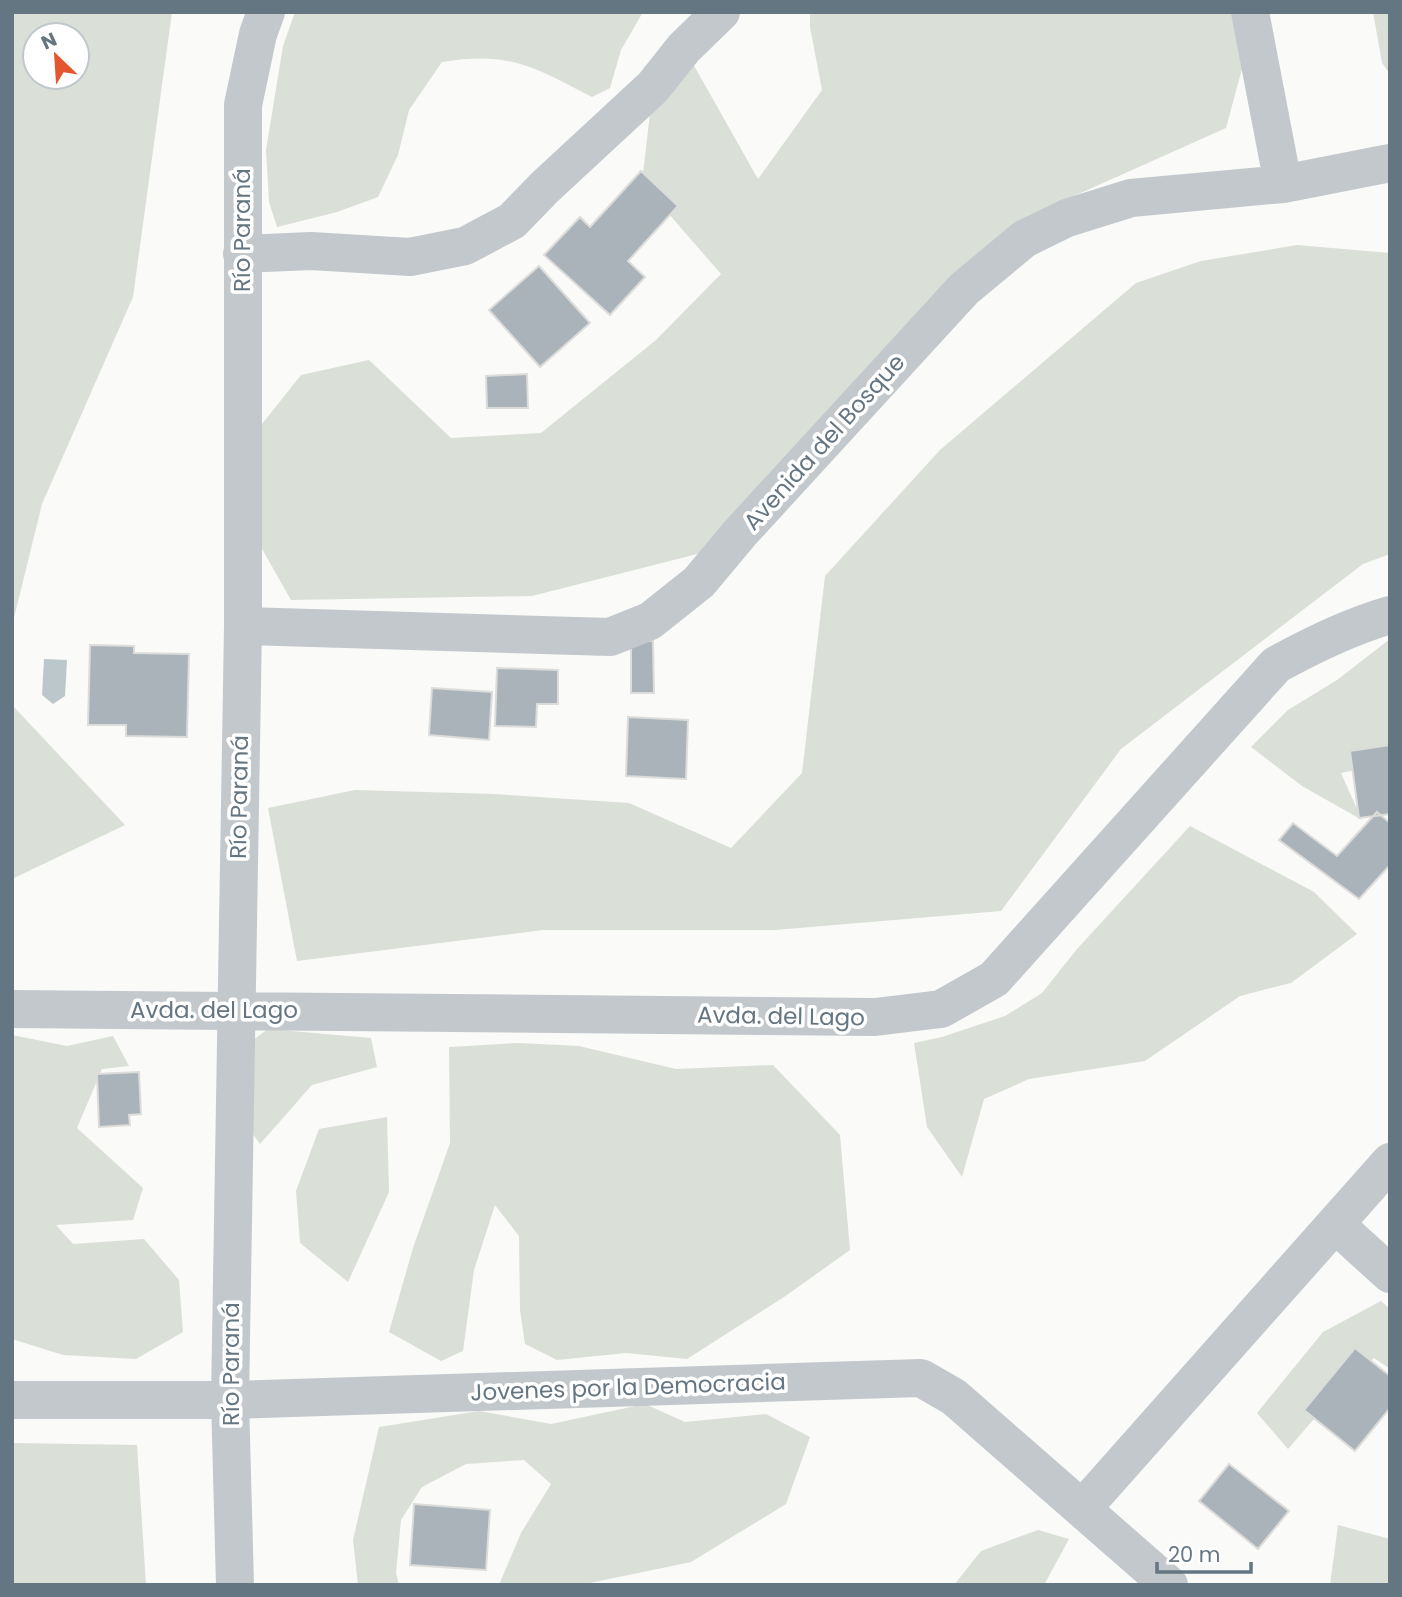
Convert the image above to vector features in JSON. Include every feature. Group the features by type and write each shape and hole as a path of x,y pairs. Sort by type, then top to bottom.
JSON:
{"street":[{"name":"Río Paraná","path":"235,1585 230,1400 243,626 243,105 258,34 266,12"},
{"path":"242,254 311,251 410,257 464,246 512,221 653,87 684,48 721,12"},
{"path":"1250,12 1283,184"},
{"name":"Avenida del Bosque","path":"243,626 610,637 650,621 699,582 740,533 964,289 1024,239 1067,218 1130,198 1283,184 1390,163"},
{"name":"Avda. del Lago","path":"12,1009 875,1017 941,1009 995,979 1276,665 1309,646 1359,624 1390,615"},
{"path":"1082,1509 1390,1162"},
{"path":"1335,1224 1390,1274"},
{"name":"Jovenes por la Democracia","path":"12,1400 230,1400 920,1378 954,1397 1169,1585"}],"shaded area":[{"path":"12,12 172,12 133,297 42,504 12,626"},
{"path":"295,12 643,12 621,50 610,88 592,97 554,77 504,60 466,59 442,62 409,110 398,155 378,197 337,212 277,227 269,202 266,150 283,46"},
{"path":"810,12 1248,12 1253,28 1226,128 1036,213 713,550 532,596 291,600 257,540 262,424 301,375 369,360 451,438 541,433 656,340 721,274 642,183 653,87 684,48 758,179 822,90 810,27"},
{"path":"1373,12 1390,12 1390,74 1382,63"},
{"path":"1297,245 1390,253 1390,554 1363,564 1121,749 1001,911 775,930 543,930 297,961 268,808 355,790 494,794 629,803 731,848 802,773 825,576 940,450 1136,283 1201,261"},
{"path":"1390,639 1390,763 1341,773 1362,820 1302,786 1251,747 1288,710 1337,680"},
{"path":"44,659 67,660 65,696 53,704 42,695"},
{"path":"12,705 125,825 12,879"},
{"path":"1190,826 1314,892 1357,934 1291,983 1240,996 1145,1061 1029,1079 984,1099 962,1177 927,1127 914,1043 942,1037 1005,1016 1042,993 1077,949"},
{"path":"268,1029 371,1038 377,1067 312,1085 260,1144 247,1126 249,1043"},
{"path":"12,1035 67,1046 113,1036 129,1066 102,1069 77,1128 143,1188 133,1220 56,1225 73,1244 144,1239 179,1280 183,1332 136,1359 63,1355 12,1339"},
{"path":"518,1043 579,1046 676,1069 773,1065 840,1135 850,1250 784,1297 687,1359 626,1353 557,1360 525,1344 520,1310 519,1236 495,1205 474,1270 463,1351 441,1361 389,1332 413,1248 450,1143 449,1047"},
{"path":"387,1117 389,1192 348,1282 300,1243 296,1191 319,1129"},
{"path":"1381,1301 1390,1309 1390,1369 1374,1358 1339,1390 1288,1449 1257,1413 1323,1332"},
{"path":"645,1404 685,1422 766,1414 810,1437 786,1504 691,1562 590,1583 499,1585 521,1533 551,1484 524,1460 466,1464 422,1487 401,1520 396,1573 399,1585 358,1585 353,1540 379,1427 479,1411 551,1424"},
{"path":"12,1443 137,1445 146,1585 12,1585"},
{"path":"1338,1525 1390,1539 1390,1585 1330,1585"},
{"path":"1038,1530 1069,1539 1044,1585 954,1585 981,1551"}],"building":[{"path":"641,171 678,206 628,261 645,277 610,315 544,255 580,217 590,227"},
{"path":"539,266 590,323 540,367 489,310"},
{"path":"527,374 528,408 487,408 486,376"},
{"path":"631,641 653,641 654,693 631,693"},
{"path":"90,645 134,646 134,653 189,654 187,737 126,736 126,725 88,725"},
{"path":"497,668 558,670 558,704 537,704 536,727 495,726"},
{"path":"432,688 492,692 489,740 429,735"},
{"path":"628,717 688,720 686,779 626,776"},
{"path":"1390,745 1390,814 1359,818 1350,751"},
{"path":"1377,812 1390,823 1390,865 1359,899 1279,840 1293,823 1337,856"},
{"path":"139,1072 141,1114 129,1115 130,1125 99,1127 97,1074"},
{"path":"1355,1348 1390,1376 1390,1408 1355,1451 1304,1410"},
{"path":"1229,1464 1289,1511 1258,1549 1199,1501"},
{"path":"414,1504 490,1510 486,1570 410,1565"}]}
